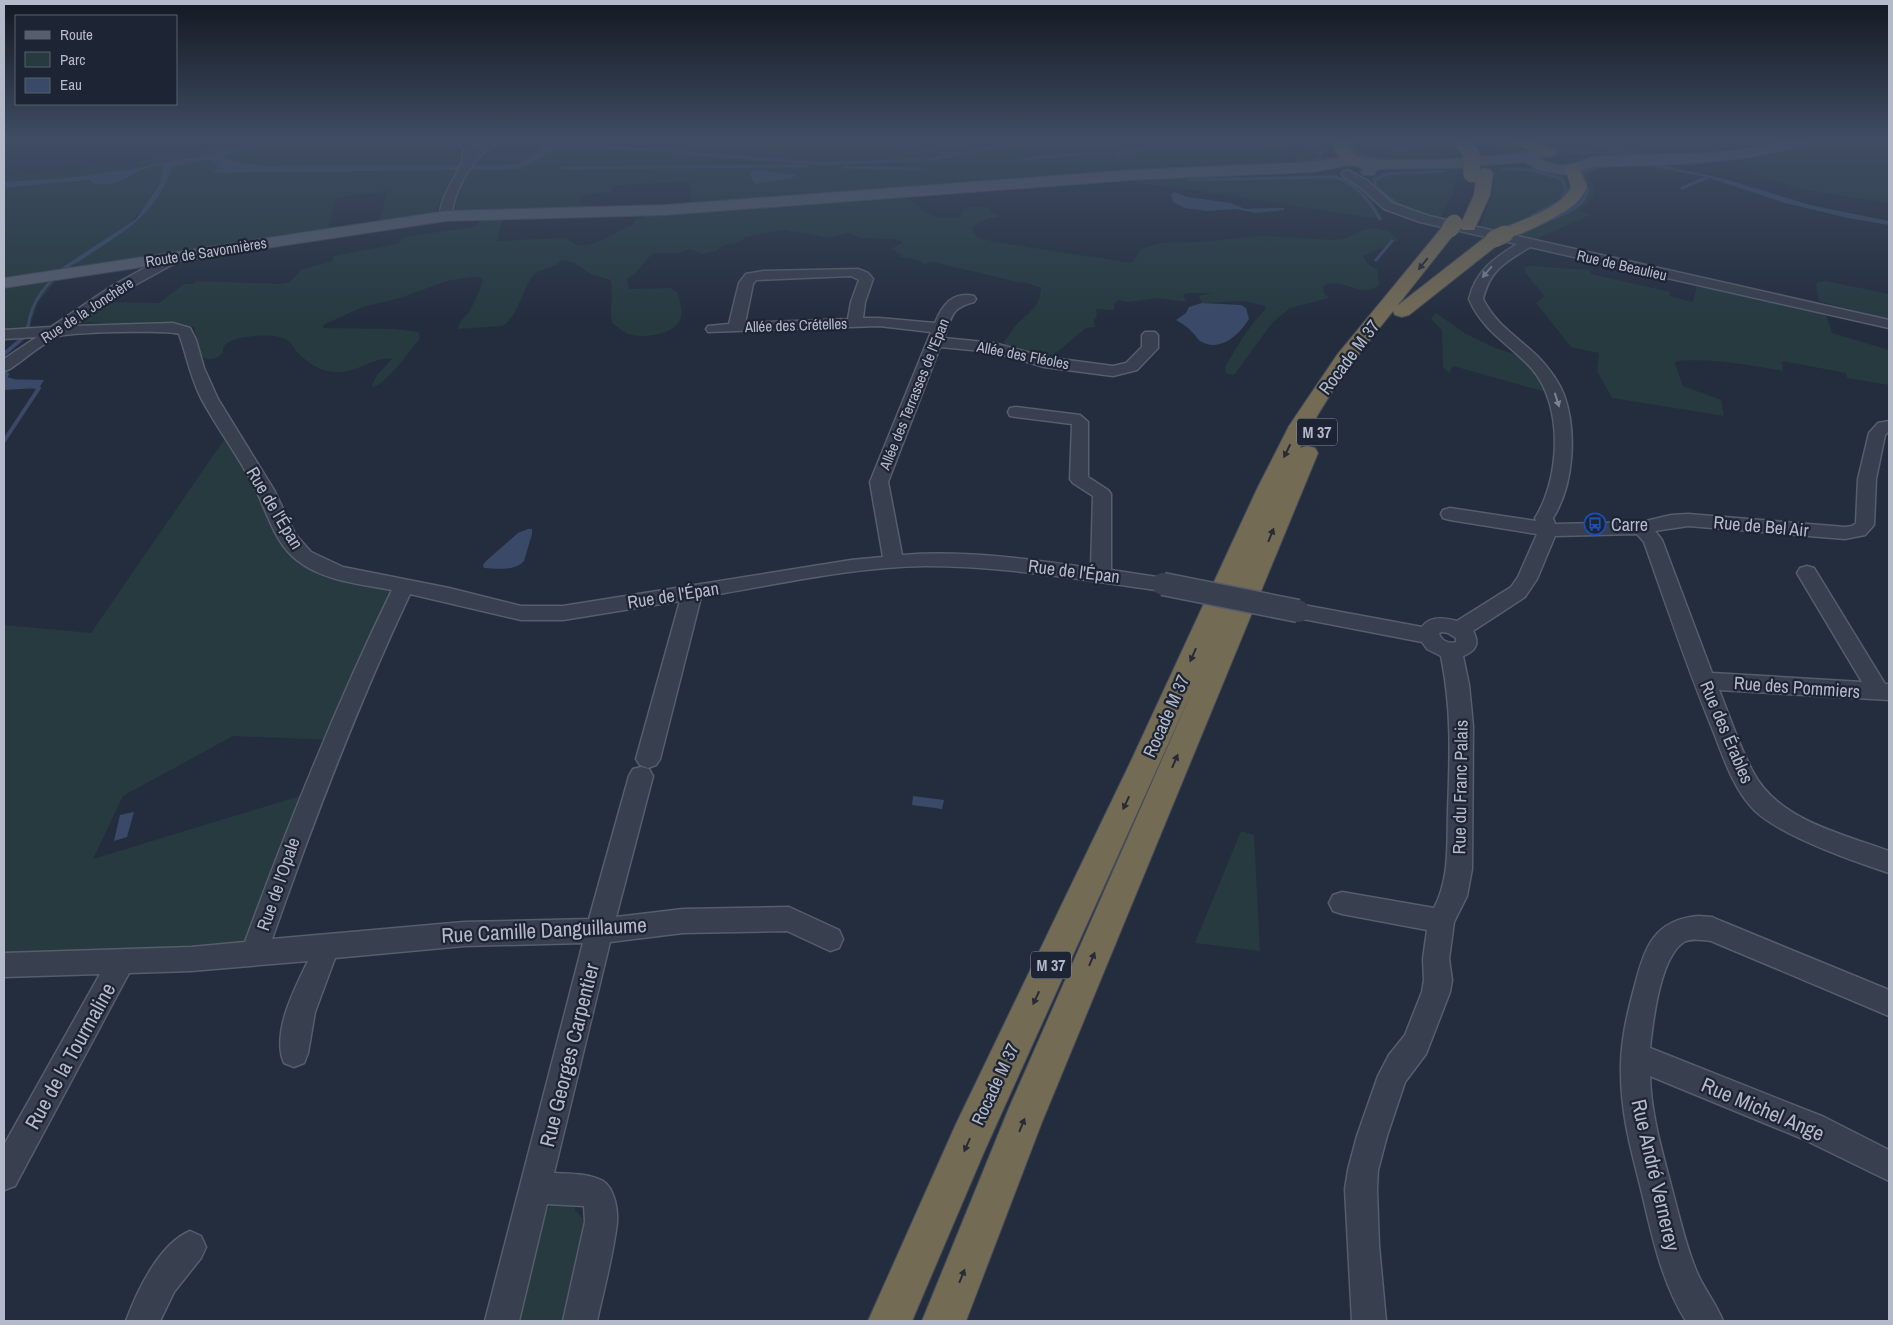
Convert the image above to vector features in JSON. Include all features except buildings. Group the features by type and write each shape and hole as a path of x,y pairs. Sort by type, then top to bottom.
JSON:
{"highway":[{"name":"Rocade M 37","path":"944,1321 1027,1113 1303,460 1317,432 1352,377 1402,311 1479,200"},
{"path":"1402,311 1425,297 1462,261 1499,237 1564,206 1572,200"},
{"name":"Rocade M 37","path":"890,1321 966,1147 1142,769 1268,489 1300,426 1344,359 1459,228"}],"main road":[{"name":"Route de Savonnières","path":"4,283 446,216 665,210 802,200"}],"street":[{"path":"446,216 446,208 450,200"},
{"name":"Rue de Beaulieu","path":"1379,200 1394,210 1425,220 1889,324"},
{"path":"1446,639 1518,592 1526,579 1548,530 1544,518 1560,486 1561,417 1556,394 1544,373 1531,359 1486,320 1476,299 1481,279 1490,267 1527,244"},
{"name":"Rue de la Jonchère","path":"4,366 117,289 170,260 172,257"},
{"name":"Allée des Crételles","path":"736,328 746,283 751,277 763,275 853,272 864,276 866,279 858,302 855,323"},
{"name":"Allée des Terrasses de l'Epan","path":"893,562 879,482 937,335 951,305 969,299"},
{"name":"Allée des Crételles","path":"713,329 879,322 937,335"},
{"name":"Rue de l'Épan","path":"55,331 162,327 185,331 189,338 196,368 210,396 265,491 294,547 304,556 325,568 508,610 534,614 586,610 851,566 925,560 1010,563 1101,574 1163,584 1446,639"},
{"path":"4,334 55,331"},
{"name":"Allée des Fléoles","path":"937,335 1044,362 1114,371 1131,367 1150,348 1150,335"},
{"path":"1016,412 1074,418 1080,422 1079,479 1102,494 1101,574"},
{"name":"Rue de Bel Air","path":"1450,514 1521,524 1548,530 1642,528 1672,521 1688,520 1845,533 1858,530 1864,525 1867,504 1867,479 1877,433 1889,426"},
{"name":"Rue des Érables","path":"1642,528 1653,540 1704,681 1742,774 1760,801 1771,810 1805,829 1889,862"},
{"path":"1807,573 1884,692"},
{"name":"Rue de l'Opale","path":"4,965 121,962 254,954 306,809 365,666 404,586"},
{"name":"Rue Georges Carpentier","path":"502,1321 599,931 692,592"},
{"name":"Rue du Franc Palais","path":"1370,1321 1363,1246 1361,1189 1363,1170 1393,1076 1416,1044 1436,992 1438,980 1436,960 1441,921 1454,896 1459,860 1462,726 1458,685 1446,639"},
{"name":"Rue des Pommiers","path":"1704,681 1884,692"},
{"path":"1342,903 1441,921"},
{"name":"Rue Camille Danguillaume","path":"254,954 464,934 599,931 683,920 790,919 830,939"},
{"name":"Rue André Vernerey","path":"1706,1321 1682,1276 1641,1130 1635,1095 1635,1056 1641,1014 1653,965 1664,942 1678,930 1698,926 1726,934 1889,1003"},
{"path":"294,1053 298,1017 327,946"},
{"name":"Rue de la Tourmaline","path":"4,1175 121,962"},
{"name":"Rue Michel Ange","path":"1635,1056 1813,1128 1889,1166"},
{"path":"536,1188 583,1190 593,1193 599,1200 601,1222 580,1321"},
{"path":"143,1321 162,1280 190,1247"}],"green space":[{"path":"4,200 150,200 130,223 58,270 4,278"},
{"path":"155,200 336,200 328,229 66,268 114,239 143,214"},
{"path":"385,200 441,200 435,212 379,221"},
{"path":"457,200 581,200 580,204 599,206 598,208 455,210"},
{"path":"691,200 747,200 692,204"},
{"path":"855,200 910,200 932,216 951,218 960,217 962,211 968,207 989,207 990,211 1001,216 978,223 972,229 973,233 979,238 1132,263 1141,249 1161,243 1263,236 1334,240 1346,238 1363,230 1376,228 1390,232 1399,240 1363,256 1366,262 1377,270 1379,285 1365,290 1338,284 1323,286 1324,293 1329,298 1290,308 1273,322 1234,375 1226,373 1225,367 1249,329 1266,309 1265,306 1245,301 1202,303 1199,296 1212,293 1188,293 1183,295 1187,302 1157,298 1128,302 1118,300 1114,304 1114,310 1096,309 1095,327 1086,328 1047,358 1006,347 1004,341 1015,326 1036,305 1041,288 1024,282 1017,282 934,262 924,264 915,259 901,257 901,254 891,249 903,242 895,239 861,238 848,233 829,238 784,230 746,237 738,242 723,245 716,251 701,254 690,249 678,253 654,253 635,274 627,278 629,289 671,288 678,293 682,311 678,323 673,328 650,336 628,334 612,323 612,289 610,280 591,274 574,263 566,261 562,261 533,275 512,317 502,326 458,329 475,300 483,281 481,277 447,281 400,298 363,307 325,324 323,327 325,328 395,329 418,332 419,340 404,359 385,380 373,387 372,385 377,375 392,359 379,360 349,371 333,372 309,362 287,340 266,336 239,338 227,343 221,355 210,359 201,356 194,327 80,322 105,302 159,303 184,284 193,284 196,281 281,284 290,282 301,270 333,261 333,256 392,245 398,243 404,237 472,227 476,226 480,220 500,218 502,220 497,241 564,238 576,244 585,245 599,242 633,225 636,219 643,218 644,213"},
{"path":"1256,200 1370,200 1384,220"},
{"path":"1388,200 1450,200 1438,221 1412,212 1411,209"},
{"path":"1490,200 1562,200 1557,206 1496,233 1479,229"},
{"path":"1580,200 1591,200 1579,210 1590,215 1539,238 1536,242 1515,237"},
{"path":"1868,200 1889,200 1889,203"},
{"path":"1529,266 1589,270 1591,274 1670,292 1670,296 1693,302 1697,285 1826,314 1832,333 1889,350 1889,385 1847,378 1846,373 1782,361 1783,371 1730,363 1690,360 1677,361 1675,364 1683,386 1721,400 1724,416 1612,398 1597,371 1599,353 1571,347 1536,303 1544,296 1525,272 1524,268"},
{"path":"1826,281 1889,294 1889,320 1819,301 1816,285 1818,282"},
{"path":"55,282 38,302 29,329 4,330 4,289"},
{"path":"1436,313 1466,334 1495,348 1531,359 1556,395 1453,366 1449,373 1443,367 1442,330 1431,319"},
{"path":"230,431 265,491 313,562 404,586 334,740 233,736 123,796 93,859 313,792 254,954 121,962 4,965 4,625 91,633"},
{"path":"1241,831 1254,835 1260,951 1195,943"},
{"path":"557,1203 576,1203 575,1210 582,1217 584,1226 565,1321 516,1321 541,1223 549,1207"}],"water":[{"path":"149,200 155,200 142,216 108,243 82,260 58,270 136,219"},
{"path":"1172,200 1208,200 1231,203 1245,209 1284,208 1284,210 1255,213 1236,209 1207,211 1185,208"},
{"path":"1775,200 1793,200 1889,221 1889,225 1848,218"},
{"path":"1202,303 1241,305 1246,308 1249,319 1240,331 1228,341 1215,345 1207,344 1200,341 1189,328 1176,320 1186,313 1189,307"},
{"path":"5,379 44,380 39,388 4,390"},
{"path":"532,529 532,534 524,561 506,569 484,568 483,565 486,561 518,533"},
{"path":"913,796 944,800 942,809 912,805"},
{"path":"134,812 127,837 114,841 120,815"}],"waterway":[{"path":"1366,200 1380,219"},
{"path":"1392,200 1408,208"},
{"path":"1531,216 1561,200"},
{"path":"1547,221 1572,210 1583,200"},
{"path":"1376,260 1392,241"},
{"path":"28,327 33,308 42,292 70,265"},
{"path":"4,354 24,337"},
{"path":"4,373 7,374 5,379 11,380"},
{"path":"4,441 39,388 33,386"}],"place":[{"name":"Carre","path":"1595,524"}]}
